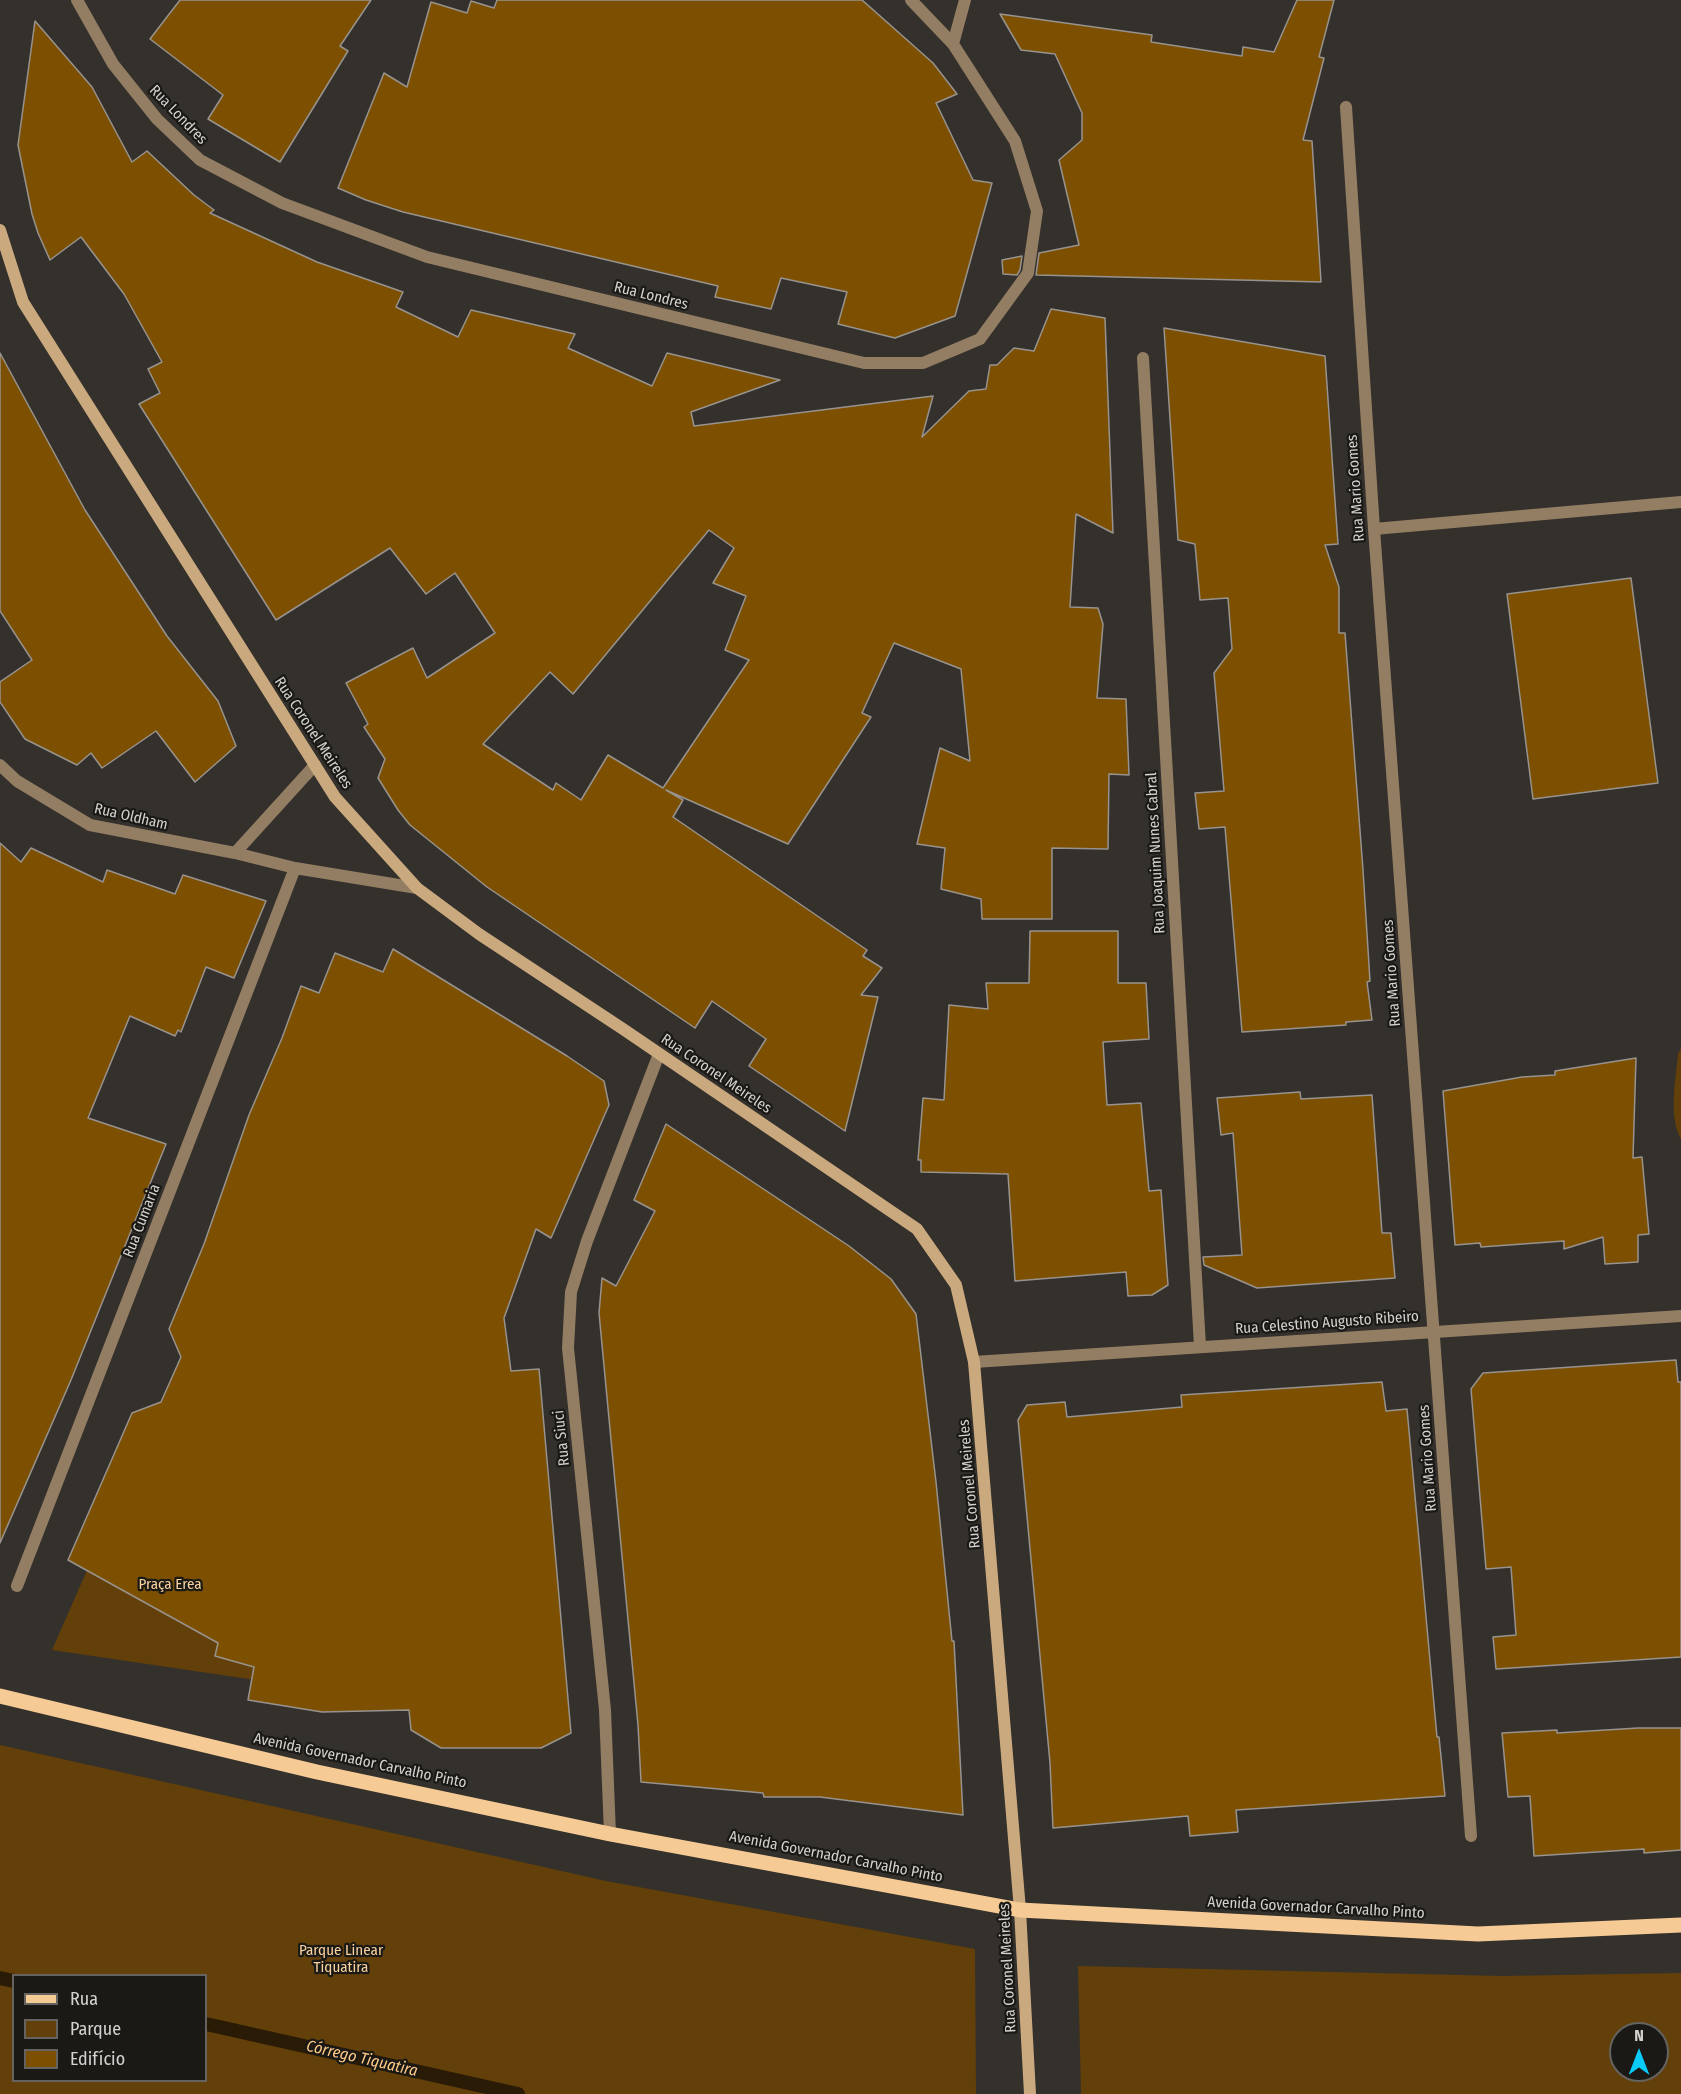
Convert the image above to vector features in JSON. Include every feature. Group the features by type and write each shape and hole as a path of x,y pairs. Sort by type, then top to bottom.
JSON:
{"main road":[{"name":"Avenida Governador Carvalho Pinto","path":"0,1696 317,1772 610,1833 1020,1910 1478,1934 1681,1925"}],"street":[{"name":"Rua Londres","path":"77,0 113,64 157,119 200,160 282,203 428,257 864,363 922,363 980,339 1028,273 1037,211 1015,141 953,44 911,0"},
{"path":"953,44 965,0"},
{"name":"Rua Mario Gomes","path":"1346,107 1374,529 1471,1836"},
{"name":"Rua Coronel Meireles","path":"0,230 23,302 335,797 417,888 479,934 917,1229 956,1285 974,1362 1020,1910 1030,2094"},
{"name":"Rua Joaquim Nunes Cabral","path":"1143,358 1200,1346"},
{"path":"1374,529 1681,502"},
{"name":"Rua Oldham","path":"0,765 17,781 90,825 294,868 417,888"},
{"path":"235,854 315,765"},
{"name":"Rua Cumaria","path":"17,1586 294,868"},
{"name":"Rua Siuci","path":"610,1833 605,1710 568,1348 571,1292 587,1240 659,1054"},
{"name":"Rua Celestino Augusto Ribeiro","path":"974,1362 1680,1315"}],"green space":[{"path":"1681,1048 1681,1139 1677,1130 1674,1109 1678,1054"},
{"name":"Praça Erea","path":"128,1477 283,1684 52,1650"},
{"name":"Parque Linear Tiquatira","path":"0,1745 606,1881 975,1949 976,2094 0,2094"},
{"path":"1078,1966 1501,1976 1681,1973 1681,2094 1081,2094"}],"building":[{"path":"180,0 371,0 340,46 348,51 280,162 208,119 223,95 150,39"},
{"path":"497,0 862,0 933,63 957,94 936,103 973,180 992,183 955,316 895,338 838,324 847,292 781,278 771,309 715,297 718,286 403,212 338,188 384,73 407,87 431,2 467,13 471,1 494,8"},
{"path":"1297,0 1334,0 1319,57 1324,58 1303,140 1312,141 1321,282 1036,275 1039,253 1079,245 1059,160 1082,140 1082,113 1055,54 1021,50 1000,14 1152,35 1151,42 1242,56 1243,47 1274,52"},
{"path":"35,21 92,87 132,162 147,151 194,195 214,210 210,213 317,262 403,292 396,307 458,337 471,310 575,334 568,348 652,386 667,353 780,380 691,412 694,426 933,396 922,437 969,391 986,389 990,365 997,365 1014,348 1034,351 1051,309 1105,318 1113,533 1076,514 1070,607 1098,608 1103,624 1097,698 1126,699 1129,775 1109,774 1108,849 1052,848 1052,919 982,919 981,899 941,889 945,848 917,844 940,748 970,761 961,669 894,643 862,713 871,717 788,844 666,790 683,800 673,817 867,950 863,956 882,968 861,995 878,997 845,1131 749,1066 766,1039 712,1001 695,1028 487,887 410,825 378,778 385,759 364,727 368,724 346,683 413,648 427,678 495,633 455,573 426,594 390,548 276,620 139,404 160,393 148,369 162,362 124,294 81,237 50,260 32,214 18,145","holes":["709,530 734,548 713,583 746,596 725,650 749,660 663,788 608,755 581,800 556,783 553,790 483,744 550,672 573,694"]},
{"path":"1022,256 1017,275 1003,274 1002,260"},
{"path":"1164,328 1325,356 1338,544 1325,545 1339,587 1339,633 1345,633 1370,981 1367,982 1372,1020 1346,1022 1346,1025 1242,1032 1225,827 1199,829 1195,793 1224,791 1214,673 1232,649 1228,598 1200,600 1195,544 1178,540"},
{"path":"0,353 85,510 167,636 218,701 236,746 195,782 156,731 102,768 91,753 77,765 25,739 0,702 0,682 32,660 0,611"},
{"path":"1631,578 1658,783 1533,799 1507,594"},
{"path":"0,843 21,862 31,848 103,882 107,870 175,894 183,875 266,901 234,978 206,967 181,1032 178,1030 175,1036 130,1016 88,1118 166,1144 71,1380 0,1543"},
{"path":"1030,931 1118,931 1118,983 1146,983 1149,1039 1103,1042 1107,1105 1141,1103 1149,1191 1161,1190 1168,1285 1152,1295 1128,1296 1126,1272 1015,1281 1008,1174 921,1172 921,1160 918,1160 923,1098 944,1100 949,1005 988,1009 986,983 1029,983"},
{"path":"393,949 604,1081 609,1105 551,1238 536,1229 504,1318 511,1371 539,1369 571,1733 541,1748 441,1748 411,1730 409,1710 322,1712 248,1700 254,1667 215,1656 218,1643 68,1560 132,1413 161,1402 181,1357 169,1329 204,1244 249,1115 282,1038 301,986 319,993 335,953 383,972"},
{"path":"1636,1058 1633,1158 1642,1157 1649,1234 1638,1235 1638,1262 1605,1264 1603,1237 1564,1249 1564,1241 1481,1247 1480,1243 1455,1245 1443,1091 1522,1077 1555,1075 1555,1071"},
{"path":"1300,1092 1301,1099 1372,1095 1382,1233 1391,1233 1395,1278 1257,1288 1204,1265 1203,1257 1242,1255 1233,1133 1221,1135 1217,1098"},
{"path":"666,1124 849,1246 891,1279 916,1314 952,1641 954,1641 963,1815 820,1797 764,1797 763,1793 641,1782 638,1725 599,1313 602,1278 616,1286 655,1211 634,1200"},
{"path":"1676,1360 1678,1382 1681,1382 1681,1657 1496,1669 1493,1637 1516,1635 1511,1567 1486,1569 1471,1389 1483,1373"},
{"path":"1382,1382 1386,1411 1407,1409 1437,1737 1439,1737 1445,1796 1236,1810 1238,1832 1190,1836 1188,1816 1053,1828 1050,1763 1018,1420 1027,1405 1065,1402 1067,1417 1182,1407 1181,1395"},
{"path":"1681,1728 1681,1850 1644,1853 1644,1849 1534,1856 1530,1796 1508,1797 1502,1733 1557,1730 1557,1733"}],"waterway":[{"name":"Córrego Tiquatira","path":"0,1978 12,1981"},
{"name":"Córrego Tiquatira","path":"207,2024 518,2094"}]}
